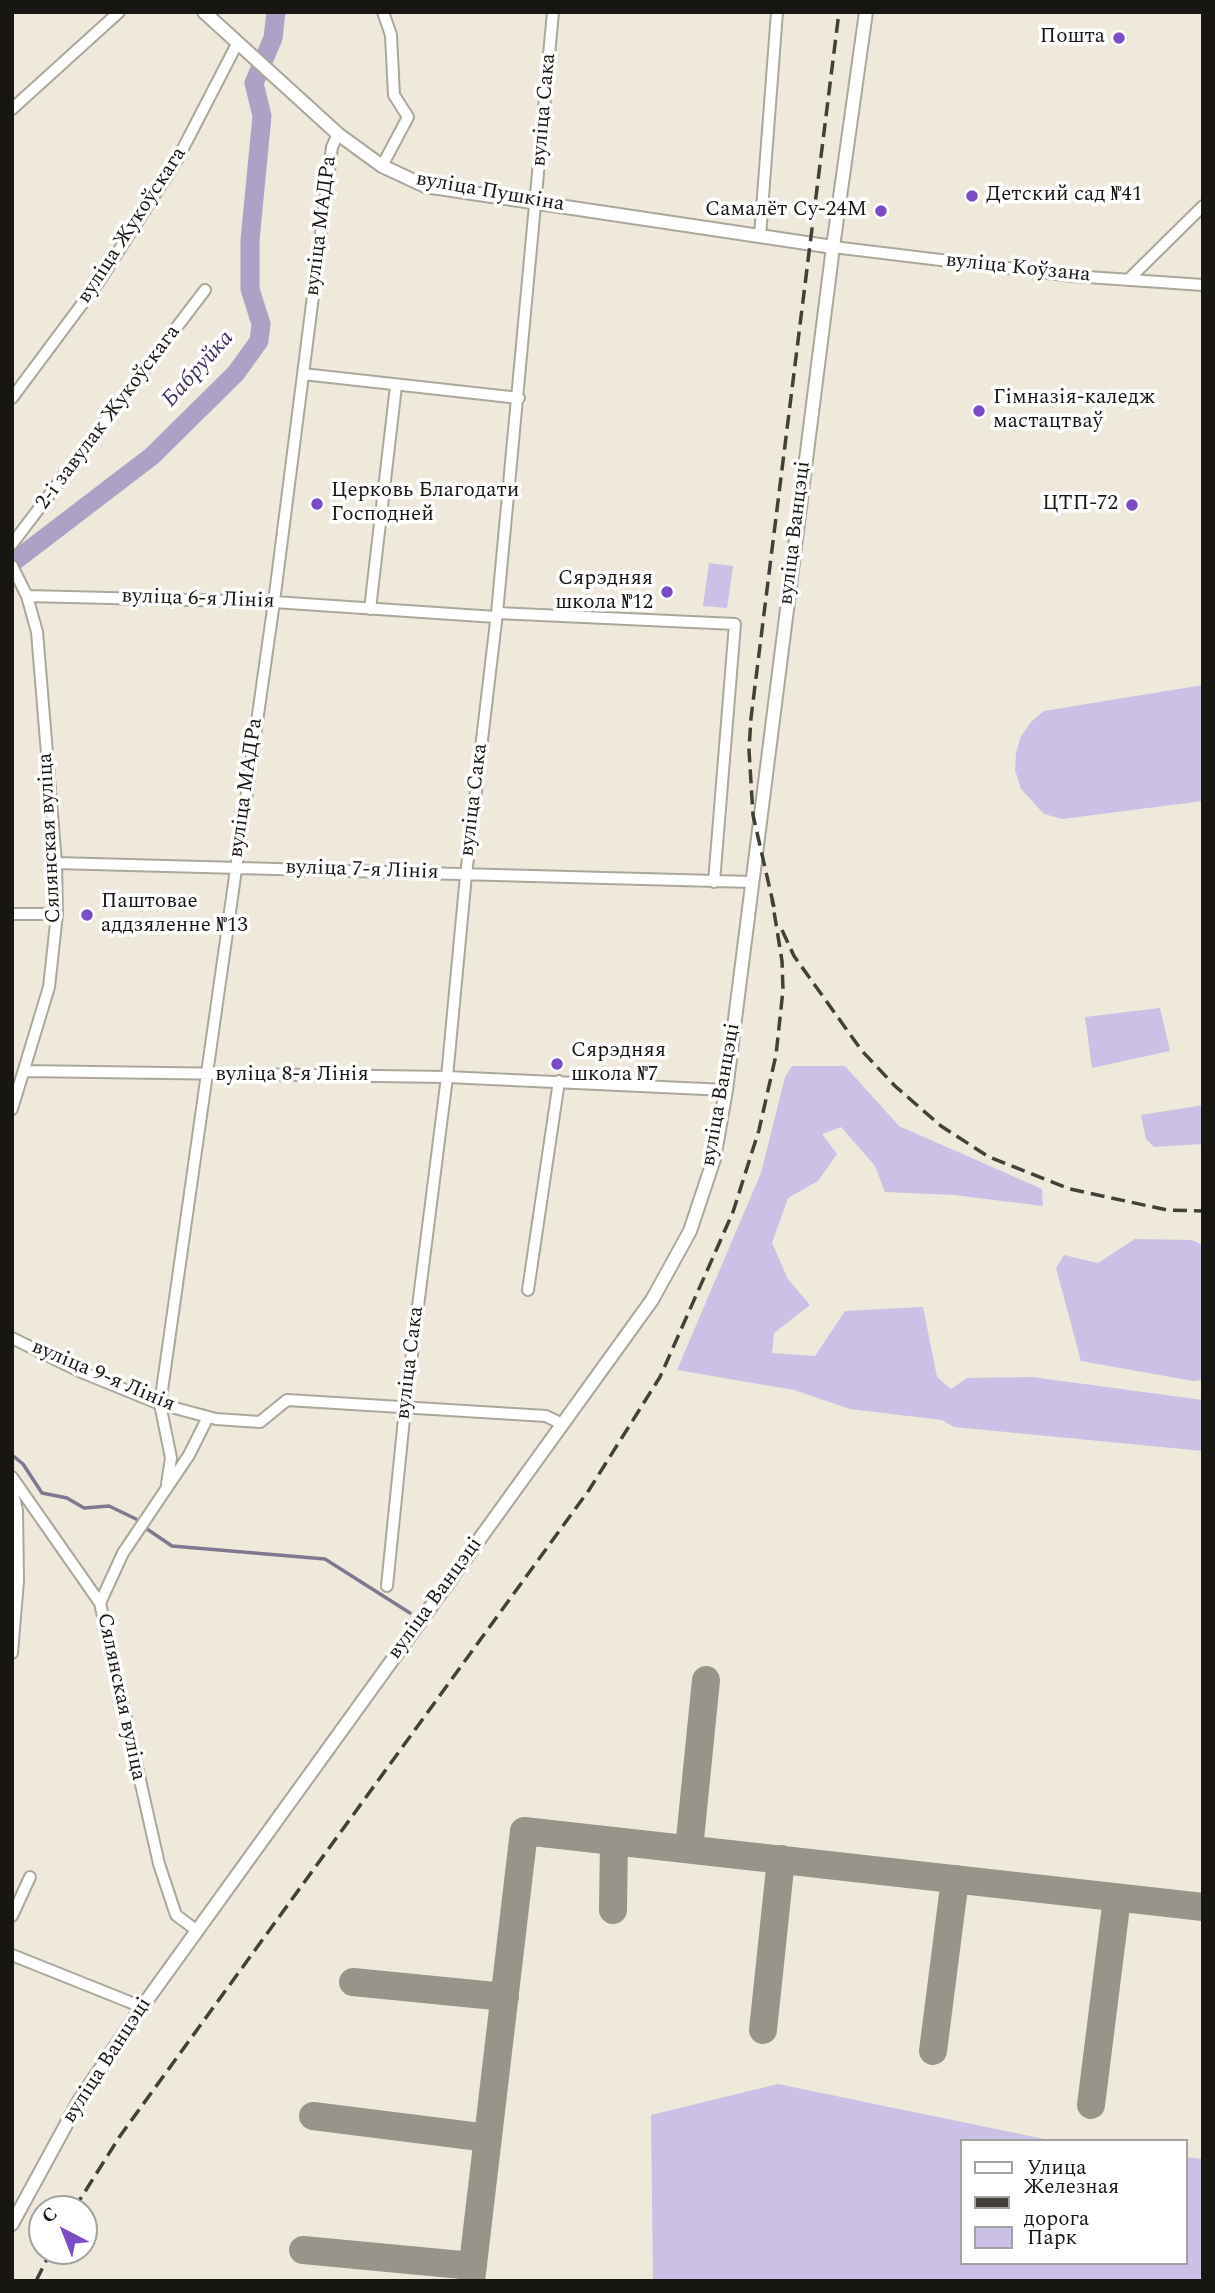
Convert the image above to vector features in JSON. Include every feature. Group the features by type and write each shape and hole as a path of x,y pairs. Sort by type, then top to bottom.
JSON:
{"main road":[{"name":"вуліца Пушкіна","path":"204,12 250,57 338,134 382,166 425,186 833,247"},
{"name":"вуліца Ванцэці","path":"12,2224 79,2101 142,2007 652,1300 690,1231 714,1159 726,1090 833,247 866,12"}],"street":[{"path":"12,109 119,12"},
{"path":"382,166 408,117 394,95 391,34 383,12"},
{"name":"вуліца Сака","path":"387,1586 405,1409 447,1077 466,875 519,398 553,12"},
{"path":"761,236 778,12"},
{"name":"вуліца Жукоўскага","path":"12,398 100,281 177,160 237,44"},
{"name":"вуліца МАДРа","path":"167,1484 172,1458 160,1405 274,602 332,147 338,134"},
{"path":"1128,280 1203,206"},
{"name":"вуліца Коўзана","path":"833,247 891,256 1203,285"},
{"name":"2-і завулак Жукоўскага","path":"12,544 205,290"},
{"path":"303,374 519,398"},
{"path":"370,608 396,386"},
{"name":"Сялянская вуліца","path":"12,1109 49,987 57,914 56,863 37,632 27,596 14,569"},
{"name":"вуліца 6-я Лінія","path":"27,596 274,602 496,615 735,624 714,882"},
{"name":"вуліца 7-я Лінія","path":"56,863 752,882"},
{"path":"12,914 57,914"},
{"name":"вуліца 8-я Лінія","path":"24,1071 447,1077 726,1090"},
{"path":"528,1290 559,1082"},
{"name":"вуліца 9-я Лінія","path":"12,1338 79,1371 160,1405 208,1417 260,1422 287,1400 546,1416 562,1424"},
{"name":"вуліца МАДРа","path":"100,1603 123,1553 189,1455 208,1417"},
{"name":"Сялянская вуліца","path":"12,1477 100,1603 159,1864 176,1916 196,1930"},
{"path":"12,1487 16,1511 18,1581 12,1653"},
{"path":"12,1916 30,1877"},
{"path":"12,1955 142,2007"}],"green space":[{"path":"709,563 733,566 727,608 703,606"},
{"path":"1203,685 1203,801 1062,819 1044,814 1021,789 1015,770 1021,736 1044,711"},
{"path":"1160,1008 1170,1051 1092,1068 1085,1017"},
{"path":"792,1066 845,1066 899,1126 1042,1189 1043,1206 954,1195 885,1192 875,1166 841,1127 822,1134 837,1154 818,1181 788,1198 772,1243 788,1279 810,1305 774,1333 772,1353 815,1356 845,1311 923,1307 937,1377 951,1389 967,1378 1032,1377 1203,1400 1203,1451 954,1427 942,1420 850,1409 794,1390 677,1370 761,1173 785,1077"},
{"path":"1203,1105 1203,1144 1154,1147 1146,1139 1141,1115"},
{"path":"1135,1239 1192,1240 1203,1245 1203,1380 1193,1381 1081,1361 1056,1268 1064,1255 1098,1263"},
{"path":"778,2084 1044,2139 960,2139 960,2265 1187,2265 1187,2157 1203,2159 1203,2281 653,2281 651,2115"}],"waterway":[{"name":"Бабруйка","path":"12,563 152,456 236,373 259,341 261,324 250,289 250,240 262,116 254,83 273,38 276,12"},
{"path":"12,1455 23,1464 42,1493 67,1498 84,1508 109,1506 136,1519"},
{"path":"144,1527 172,1546 325,1559 410,1613"}],"taxiway":[{"path":"689,1849 706,1680"},
{"path":"471,2281 524,1831 1203,1907"},
{"path":"613,1910 614,1841"},
{"path":"763,2030 781,1859"},
{"path":"933,2051 955,1879"},
{"path":"1091,2105 1117,1898"},
{"path":"353,1982 505,1997"},
{"path":"313,2116 488,2138"},
{"path":"303,2250 473,2266"}],"railway":[{"path":"774,907 753,815 749,750 751,718 839,12"},
{"path":"83,2195 120,2136 589,1490 660,1377 733,1212 759,1130 776,1055 783,990 782,961 772,899"},
{"path":"782,930 794,956 862,1051 895,1086 941,1126 989,1157 1070,1189 1167,1210 1203,1211"},
{"path":"36,2281 44,2265"}],"place":[{"name":"Пошта","path":"1119,38"},
{"name":"Детский сад №41","path":"972,196"},
{"name":"Самалёт Су-24М","path":"881,211"},
{"name":"Гімназія-каледж мастацтваў","path":"979,411"},
{"name":"Церковь Благодати Господней","path":"317,504"},
{"name":"ЦТП-72","path":"1132,505"},
{"name":"Сярэдняя школа №12","path":"667,592"},
{"name":"Паштовае аддзяленне №13","path":"87,915"},
{"name":"Сярэдняя школа №7","path":"557,1064"}]}
